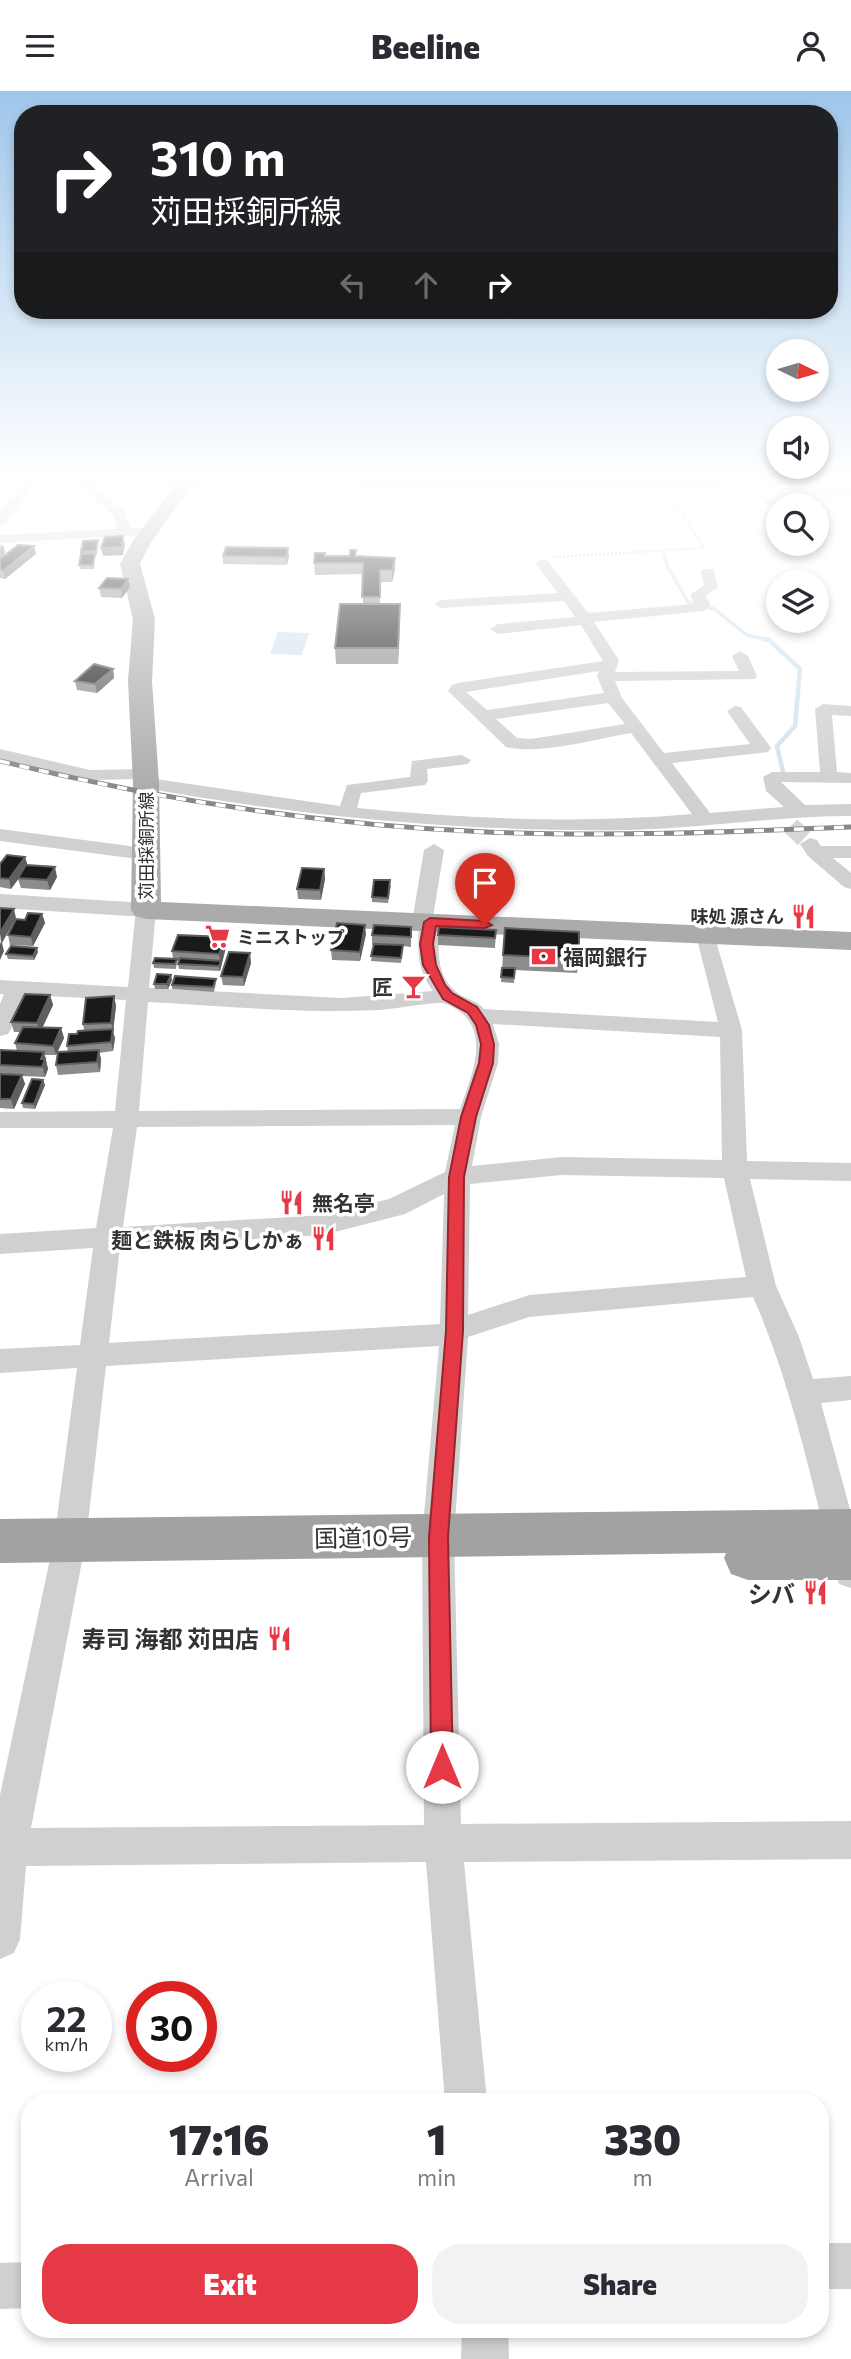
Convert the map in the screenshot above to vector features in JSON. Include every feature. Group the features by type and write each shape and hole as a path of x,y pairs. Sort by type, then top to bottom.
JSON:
{"highway":[{"name":"国道10号","path":"0,1541 68,1551 440,1548 848,1550"},
{"name":"国道10号","path":"0,1563 68,1551"}],"main road":[{"name":"苅田採銅所線","path":"134,580 144,618 139,681 145,779 146,910 851,941"}],"street":[{"path":"554,580 585,619 611,660 608,670 613,697 633,728 662,758 706,820"},
{"path":"498,629 699,608 704,604 697,595 712,587 710,580"},
{"path":"441,604 566,597"},
{"path":"633,728 531,744 512,743 456,691 458,688 608,670 647,678 749,676 740,656"},
{"path":"483,716 613,697"},
{"path":"829,779 823,709 851,711"},
{"path":"662,758 762,748 735,711"},
{"path":"0,754 90,775 145,779 259,804 347,813 516,824 790,817 851,810"},
{"path":"347,813 354,789 419,781 418,765 462,760"},
{"path":"790,817 772,787 772,777 851,778"},
{"path":"0,835 145,854"},
{"path":"851,852 813,848 851,883"},
{"path":"434,850 426,944 429,965 447,996"},
{"path":"0,901 146,910 126,1120 108,1238 68,1551 4,1847 0,1939"},
{"path":"706,935 731,1030 735,1169 762,1286 785,1337 803,1392 848,1550"},
{"path":"0,1028 9,988 342,1005 406,1002 447,996 466,1004 478,1016 486,1034 488,1053 468,1117 457,1177 454,1331 440,1548 443,1844 465,2093"},
{"path":"478,1016 731,1030"},
{"path":"0,1120 468,1117"},
{"path":"0,1244 298,1228 348,1221 418,1198 457,1177 562,1166 851,1172"},
{"path":"0,1361 441,1335 529,1306 762,1286"},
{"path":"803,1392 851,1388"},
{"path":"4,1847 851,1839"},
{"path":"829,2266 851,2266"},
{"path":"0,2286 21,2285"},
{"path":"485,2338 485,2359"}],"water":[{"path":"278,632 309,633 302,655 270,654"}],"building":[{"path":"106,580 127,580 121,589 99,588"},
{"path":"363,580 380,580 380,597 362,597"},
{"path":"340,604 400,604 398,648 335,648"},
{"path":"94,664 113,669 95,684 75,681"},
{"path":"7,855 25,857 9,879 0,878 0,864"},
{"path":"26,865 55,867 47,880 18,878"},
{"path":"302,868 324,869 320,890 297,889"},
{"path":"374,880 390,880 388,898 372,897"},
{"path":"0,908 14,909 0,933"},
{"path":"28,913 42,914 31,937 8,935 16,919 25,920"},
{"path":"337,923 365,925 360,952 331,950"},
{"path":"374,925 411,927 411,937 372,935"},
{"path":"439,927 496,930 495,938 438,935"},
{"path":"505,928 579,932 579,959 503,955"},
{"path":"178,935 225,937 219,954 172,951"},
{"path":"374,944 403,945 401,958 371,956"},
{"path":"11,946 37,948 33,956 6,954"},
{"path":"229,952 250,953 243,977 221,976"},
{"path":"155,958 177,959 175,964 153,963"},
{"path":"180,958 221,961 219,966 178,964"},
{"path":"502,968 515,968 514,978 501,977"},
{"path":"157,974 171,975 167,984 154,984"},
{"path":"175,976 216,979 213,987 172,985"},
{"path":"25,994 50,995 37,1023 11,1022"},
{"path":"114,996 111,1023 83,1024 86,998"},
{"path":"23,1027 61,1028 53,1046 15,1043"},
{"path":"113,1029 111,1042 67,1046 69,1034"},
{"path":"0,1050 44,1052 41,1059 45,1059 42,1067 0,1065"},
{"path":"99,1050 97,1062 56,1065 58,1052"},
{"path":"0,1074 22,1075 11,1099 0,1099"},
{"path":"32,1079 43,1080 34,1104 22,1103"}],"waterway":[{"path":"675,580 688,602 714,609 747,635 769,640"},
{"path":"763,639 769,640"},
{"path":"769,640 800,669 795,726 777,746 784,776"}],"tunnel":[{"path":"791,826 810,844"}],"railway":[{"path":"0,761 120,788 242,809 425,829 623,834 851,827"}],"place":[{"name":"味処 源さん","path":"804,916"},
{"name":"ミニストップ","path":"217,937"},
{"name":"福岡銀行","path":"543,956"},
{"name":"匠","path":"413,986"},
{"name":"無名亭","path":"292,1202"},
{"name":"麺と鉄板 肉らしかぁ","path":"324,1239"},
{"name":"シバ","path":"815,1593"},
{"name":"寿司 海都 苅田店","path":"279,1638"}],"route":[{"path":"442,1767 441,1559 438,1537 454,1331 457,1177 461,1147 486,1063 488,1044 486,1034 473,1010 447,996 439,986 429,965 426,944 430,922 485,925"}]}
